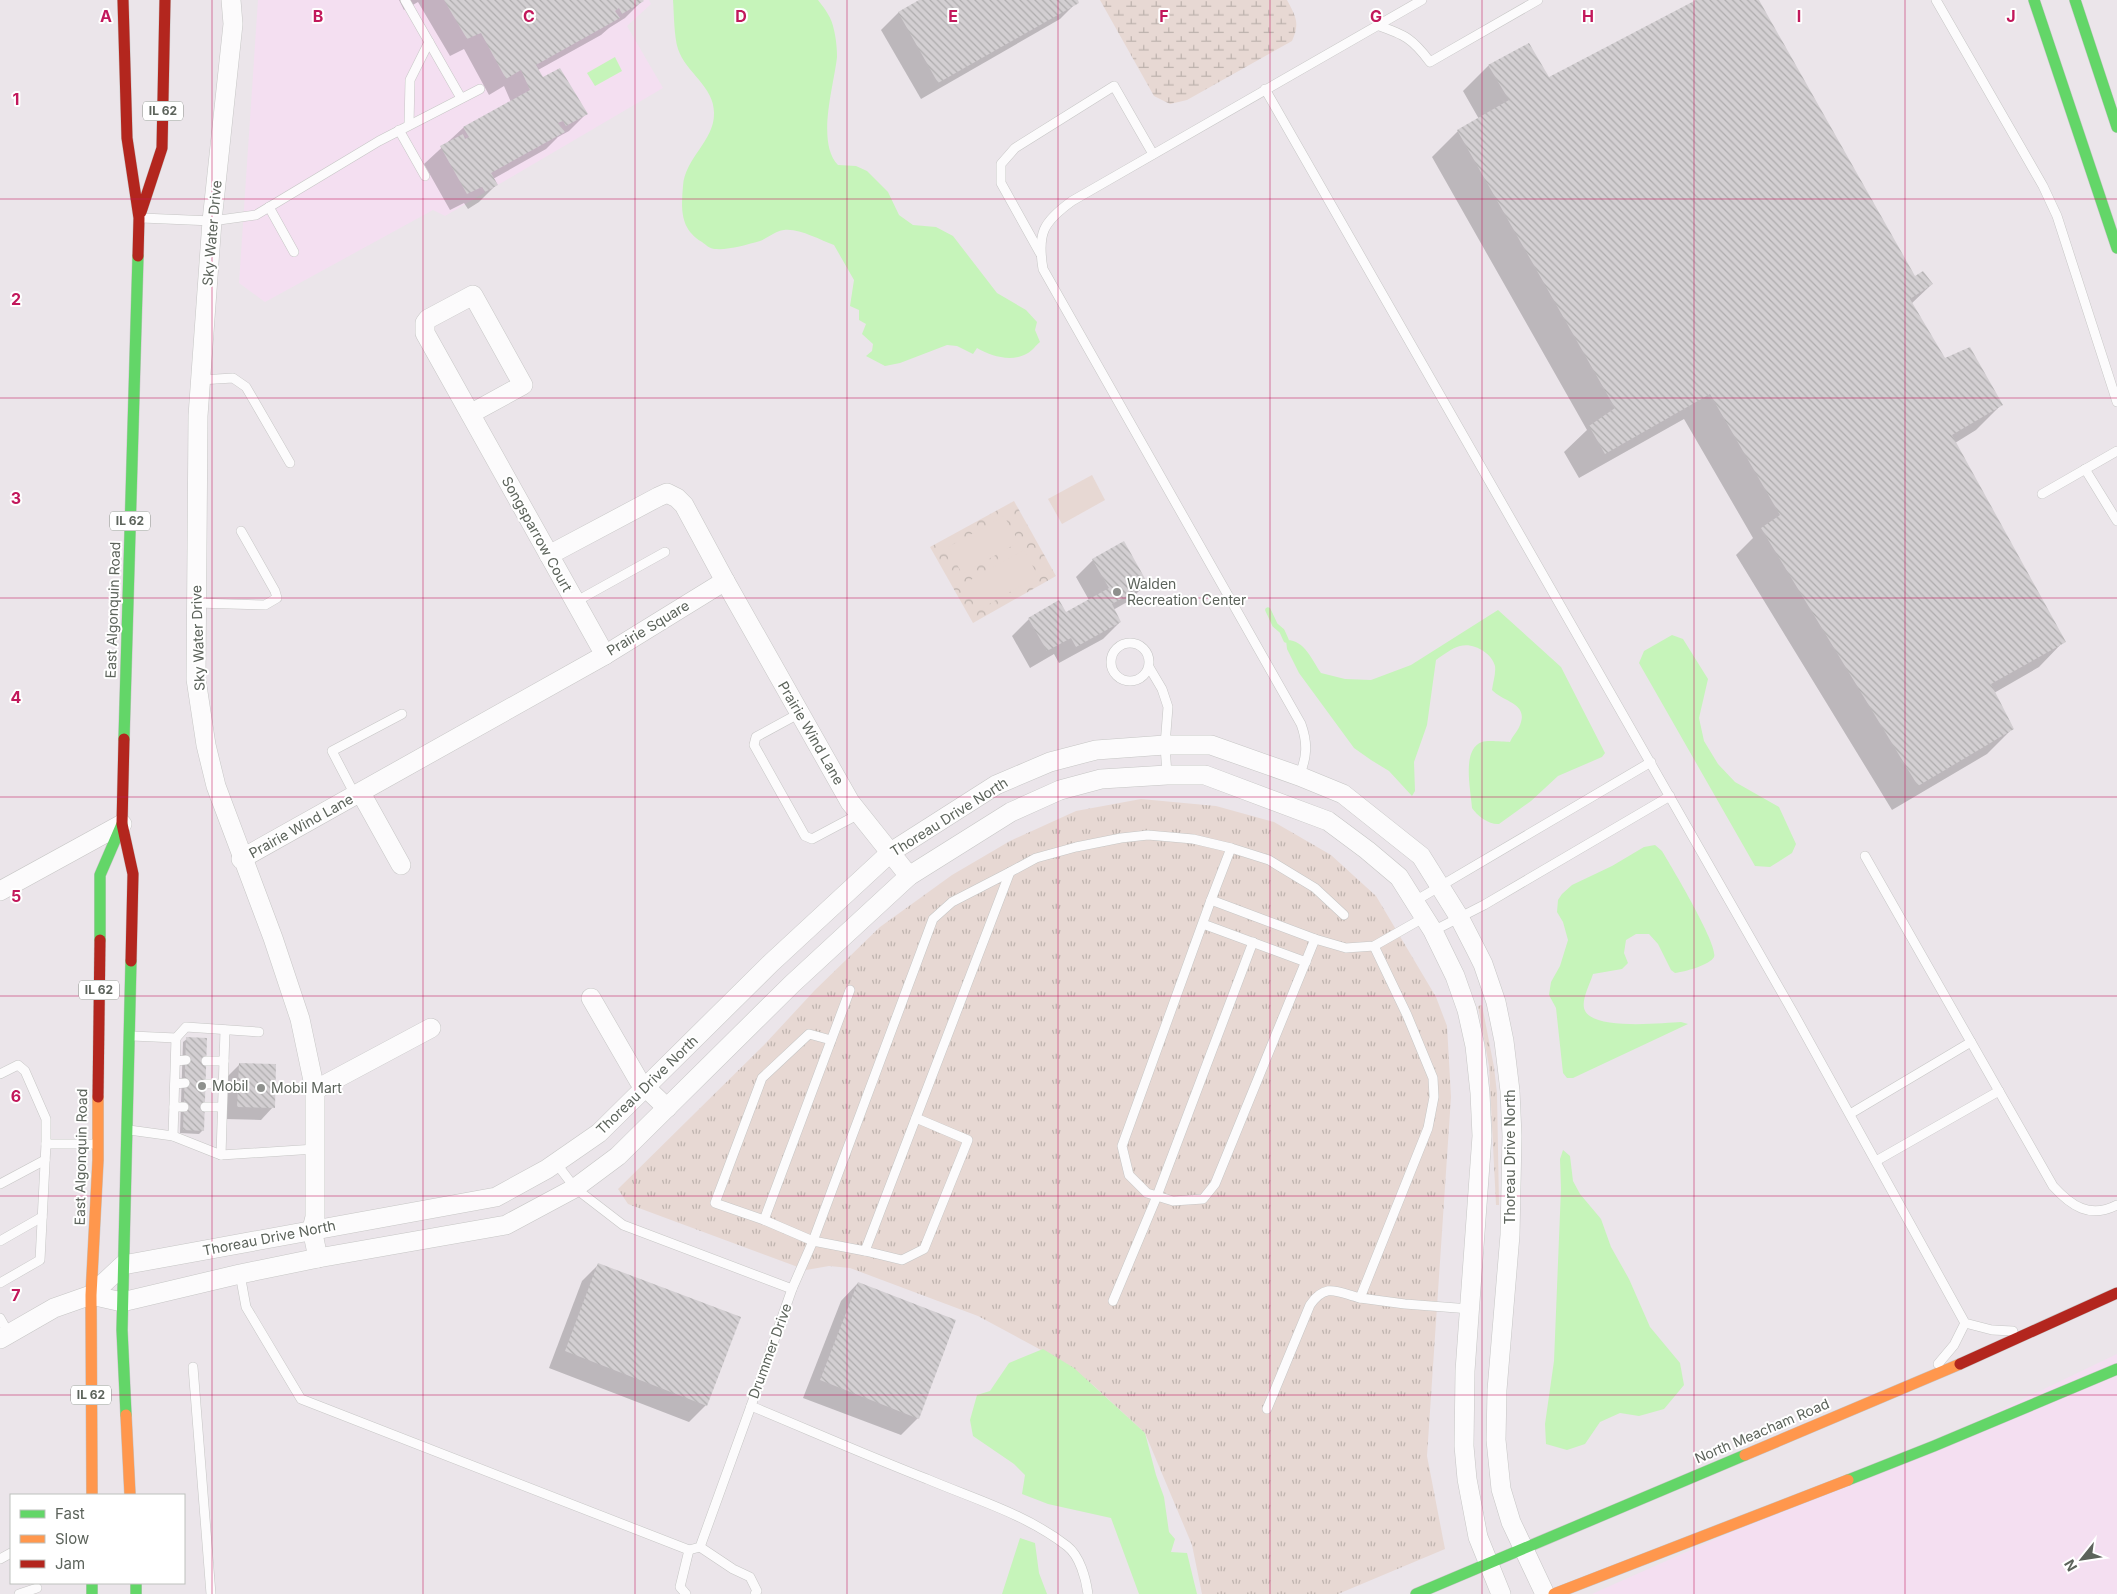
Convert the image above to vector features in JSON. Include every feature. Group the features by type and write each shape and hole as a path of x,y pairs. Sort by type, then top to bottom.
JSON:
{"main road":[{"name":"East Algonquin Road","path":"123,0 127,138 139,218 122,824 133,874 122,1302 130,1494"},
{"name":"East Algonquin Road","path":"139,218 162,148 166,0"},
{"path":"2034,0 2117,248"},
{"path":"2075,0 2117,127"},
{"name":"East Algonquin Road","path":"92,1494 91,1295 98,1144 100,875 122,824"},
{"name":"North Meacham Road","path":"1416,1594 1897,1390 2117,1293"},
{"path":"1554,1594 1934,1446 2117,1369"}],"street":[{"name":"Sky Water Drive","path":"231,0 233,24 212,221 198,416 196,679 206,745 216,786 273,938 300,1019 315,1090 315,1217 312,1229 318,1258"},
{"name":"Songsparrow Court","path":"470,414 523,385 472,295 428,319 424,328 470,414 605,654"},
{"path":"549,555 668,493 677,498 684,506 725,581"},
{"name":"Prairie Square","path":"358,794 605,654 725,581"},
{"name":"Prairie Wind Lane","path":"725,581 850,802 910,876"},
{"name":"Thoreau Drive North","path":"123,1265 312,1229 496,1197 556,1163 599,1133 771,963 891,852 996,785 1050,762 1096,750 1165,745 1211,745 1299,776 1343,794 1385,826 1421,856 1459,917 1483,964 1496,1002 1504,1041 1510,1091 1512,1136 1510,1235 1499,1372 1496,1440 1500,1489 1510,1522 1545,1594"},
{"name":"Thoreau Drive North","path":"122,1302 318,1258 506,1225 575,1188 618,1156 792,984 910,876 1011,812 1060,790 1101,779 1205,775 1328,821 1399,877 1429,924 1455,976 1467,1010 1475,1046 1482,1136 1465,1371 1464,1446 1467,1479 1478,1537 1501,1594"},
{"path":"358,794 401,865"},
{"name":"Prairie Wind Lane","path":"242,859 358,794"},
{"path":"0,891 122,824"},
{"path":"591,998 639,1081 666,1108"},
{"path":"315,1090 431,1028"},
{"path":"3,1330 54,1308 91,1295 123,1265"},
{"path":"91,1295 122,1302"}],"lane":[{"path":"405,0 462,98"},
{"path":"1040,253 1044,229 1053,215 1072,201 1422,0"},
{"path":"1377,25 1416,43 1430,62 1538,0"},
{"path":"1936,0 2043,186 2057,216 2117,402"},
{"path":"409,125 410,80 429,42"},
{"path":"1153,154 1114,86 1015,148 1001,164 1001,183 1040,253 1043,269 1301,724 1307,745 1304,766 1299,776"},
{"path":"139,218 212,221 256,215 399,130 480,89"},
{"path":"1265,89 1670,796 1850,1114 1965,1323 1992,1330 2013,1331 2042,1327"},
{"path":"399,130 425,176"},
{"path":"269,207 294,252"},
{"path":"200,380 232,378 246,387 290,464"},
{"path":"2042,494 2117,451"},
{"path":"2085,468 2117,522"},
{"path":"196,603 264,605 277,598 275,591 241,531"},
{"path":"575,602 665,552"},
{"path":"1149,666 1145,675 1137,680 1128,681 1120,678 1114,671 1111,662 1113,654 1119,646 1128,643 1137,644 1144,649 1149,657 1149,666 1162,689 1168,707 1165,745 1167,775"},
{"path":"800,713 756,737 754,745 805,836 812,839 860,814"},
{"path":"358,794 332,751 402,714"},
{"path":"1415,901 1650,762"},
{"path":"1211,900 1315,939 1346,948 1374,946 1429,924 1459,917 1484,905 1670,796"},
{"path":"792,1289 813,1240 934,919 952,902 1036,858 1076,847 1148,835 1184,838 1231,848 1269,860 1315,888 1344,915"},
{"path":"1231,848 1122,1146 1129,1175 1147,1193 1173,1201 1203,1198 1215,1184 1315,939"},
{"path":"1865,856 2053,1186 2066,1200 2084,1210 2109,1210 2117,1205"},
{"path":"865,1251 1010,872"},
{"path":"1202,924 1306,962"},
{"path":"1113,1302 1157,1196 1253,942"},
{"path":"1360,1298 1428,1128 1434,1097 1432,1078 1407,1015 1374,946"},
{"path":"764,1220 850,990"},
{"path":"173,1136 176,1038 186,1027 259,1032"},
{"path":"221,1155 225,1030"},
{"path":"831,1040 809,1034 762,1078 715,1203 813,1240 902,1260 924,1249 968,1140 916,1118"},
{"path":"129,1036 176,1038"},
{"path":"1850,1114 1971,1042"},
{"path":"176,1061 186,1060"},
{"path":"206,1061 224,1061"},
{"path":"0,1074 18,1065 25,1071 46,1119 40,1260 0,1283"},
{"path":"175,1084 185,1083"},
{"path":"206,1084 223,1084"},
{"path":"1876,1161 1999,1091"},
{"path":"174,1107 184,1107"},
{"path":"205,1107 222,1107"},
{"path":"126,1130 173,1136 221,1155 315,1149"},
{"path":"46,1144 98,1144"},
{"path":"0,1184 45,1160"},
{"name":"Drummer Drive","path":"556,1163 575,1188 623,1224 792,1289 751,1406 928,1480 982,1500 1029,1522 1069,1548 1086,1574 1088,1594"},
{"path":"0,1240 42,1217"},
{"path":"240,1274 246,1307 301,1399 689,1550 700,1547 733,1569 750,1577 756,1591 755,1594"},
{"path":"1267,1409 1310,1305 1318,1293 1330,1290 1360,1298 1470,1309"},
{"path":"1897,1390 1931,1370 1945,1357 1965,1323"},
{"path":"193,1366 211,1594"},
{"path":"700,1547 751,1406"},
{"path":"686,1594 680,1587 689,1550"},
{"path":"19,1594 37,1588"}],"shaded area":[{"path":"258,0 649,0 651,4 627,26 663,88 445,216 433,210 265,302 239,283"},
{"path":"673,0 818,0 830,18 836,40 837,57 827,128 828,142 832,155 838,165 856,166 867,171 888,192 899,215 913,225 936,227 953,236 997,293 1026,310 1037,322 1035,330 1040,342 1030,352 1015,358 995,356 977,348 973,354 957,346 947,345 900,363 885,366 866,356 872,351 873,344 862,334 866,324 859,320 859,310 850,306 854,280 834,245 790,230 778,232 760,241 726,249 708,247 695,237 686,225 682,210 683,186 689,167 713,124 714,114 710,96 682,58 678,49"},
{"path":"615,57 622,71 595,86 587,73"},
{"path":"1498,610 1561,667 1605,753 1602,757 1558,776 1531,801 1499,824 1484,819 1472,808 1469,761 1471,753 1482,742 1510,742 1522,718 1518,707 1492,690 1495,666 1486,653 1476,647 1465,645 1454,648 1436,660 1427,725 1414,762 1415,791 1412,796 1389,771 1354,748 1299,673 1287,649 1286,640 1298,643 1307,651 1321,673 1345,679 1371,680 1411,665"},
{"path":"1672,635 1683,639 1708,679 1699,718 1704,741 1718,764 1735,782 1779,807 1796,844 1792,853 1770,867 1755,866 1639,663 1644,651"},
{"path":"1655,845 1662,851 1702,923 1714,950 1714,957 1707,963 1690,970 1675,973 1671,970 1658,944 1649,934 1636,934 1626,940 1624,953 1628,963 1622,969 1593,974 1585,995 1584,1004 1584,1008 1589,1015 1612,1023 1681,1022 1688,1024 1573,1078 1567,1078 1563,1073 1556,1008 1549,995 1551,982 1560,966 1568,940 1563,922 1557,912 1558,900 1572,885 1612,866 1644,847"},
{"path":"1563,1150 1570,1156 1573,1181 1580,1194 1601,1219 1611,1247 1629,1279 1650,1327 1680,1363 1684,1385 1664,1409 1639,1416 1620,1413 1600,1422 1585,1444 1567,1450 1546,1444 1545,1424 1554,1361 1561,1189 1560,1159"},
{"path":"1043,1349 1074,1368 1145,1433 1164,1497 1169,1532 1175,1539 1171,1552 1187,1553 1197,1594 1139,1594 1111,1518 1048,1504 1022,1494 1025,1475 1014,1464 973,1436 970,1420 977,1395 990,1391 1009,1363"},
{"path":"2117,1354 2117,1594 1592,1594 1942,1438"},
{"path":"1020,1538 1035,1543 1039,1573 1047,1594 1002,1594"}],"green space":[{"path":"1100,0 1287,0 1295,16 1296,29 1292,41 1187,100 1170,104 1154,96"},
{"path":"1092,475 1105,500 1062,524 1048,499"},
{"path":"1014,501 1056,576 973,623 930,547"},
{"path":"1004,516 1019,542 962,574 948,547"},
{"path":"1024,550 1038,576 982,608 967,582"},
{"path":"1141,799 1216,806 1274,822 1331,855 1376,896 1436,997 1447,1026 1451,1097 1427,1456 1445,1549 1338,1594 1202,1594 1192,1545 1145,1433 1067,1364 978,1316 850,1268 829,1266 806,1270 628,1204 618,1189 880,927 952,875 1010,841 1076,811"},
{"path":"1482,1005 1497,1093 1499,1205 1496,1205 1489,1066 1478,1006"}],"building":[{"path":"444,0 644,1 622,14 619,8 615,11 620,18 536,65 543,77 560,68 588,114 566,126 563,121 558,123 565,132 491,173 498,185 485,192 482,187 467,194 440,146 463,134 465,139 469,137 463,127 530,90 521,70 506,79 481,33 467,39"},
{"path":"919,0 1078,0 1079,3 938,83 898,12"},
{"path":"1696,0 1759,0 1915,276 1923,271 1933,284 1910,299 1945,358 1970,347 2003,405 1952,435 2066,642 1991,684 2014,729 1918,786 1761,528 1780,515 1710,394 1605,454 1589,426 1615,408 1457,130 1509,100 1488,65 1529,43 1549,77"},
{"name":"Walden Recreation Center","path":"1124,541 1148,584 1112,604 1121,622 1076,647 1071,638 1047,651 1028,618 1059,600 1066,612 1109,588 1092,559"},
{"path":"186,1037 207,1038 204,1131 183,1130"},
{"path":"239,1063 276,1064 275,1108 237,1107"},
{"path":"598,1263 741,1317 707,1406 565,1351"},
{"path":"858,1282 956,1320 919,1419 820,1380"}],"waterway":[{"path":"1268,610 1275,625 1282,631 1286,640"}],"traffic: fast":[{"path":"2034,0 2117,248"},
{"path":"2075,0 2117,127"},
{"path":"124,739 138,256"},
{"path":"100,940 100,875 122,824"},
{"path":"126,1415 122,1330 131,961"},
{"path":"1848,1480 2117,1369"},
{"path":"1416,1594 1745,1455"},
{"path":"92,1584 92,1594"},
{"path":"136,1584 136,1594"}],"traffic: slow":[{"path":"92,1494 91,1295 98,1160 98,1097"},
{"path":"1745,1455 1960,1364"},
{"path":"126,1415 130,1494"},
{"path":"1554,1594 1848,1480"}],"traffic: jam":[{"path":"123,0 127,138 139,218 138,256"},
{"path":"141,212 162,148 165,0"},
{"path":"124,739 122,824 133,874 131,961"},
{"path":"98,1097 100,940"},
{"path":"1960,1364 2117,1293"}],"place":[{"name":"Walden Recreation Center","path":"1117,592"},
{"name":"Mobil","path":"202,1086"},
{"name":"Mobil Mart","path":"261,1088"}]}
